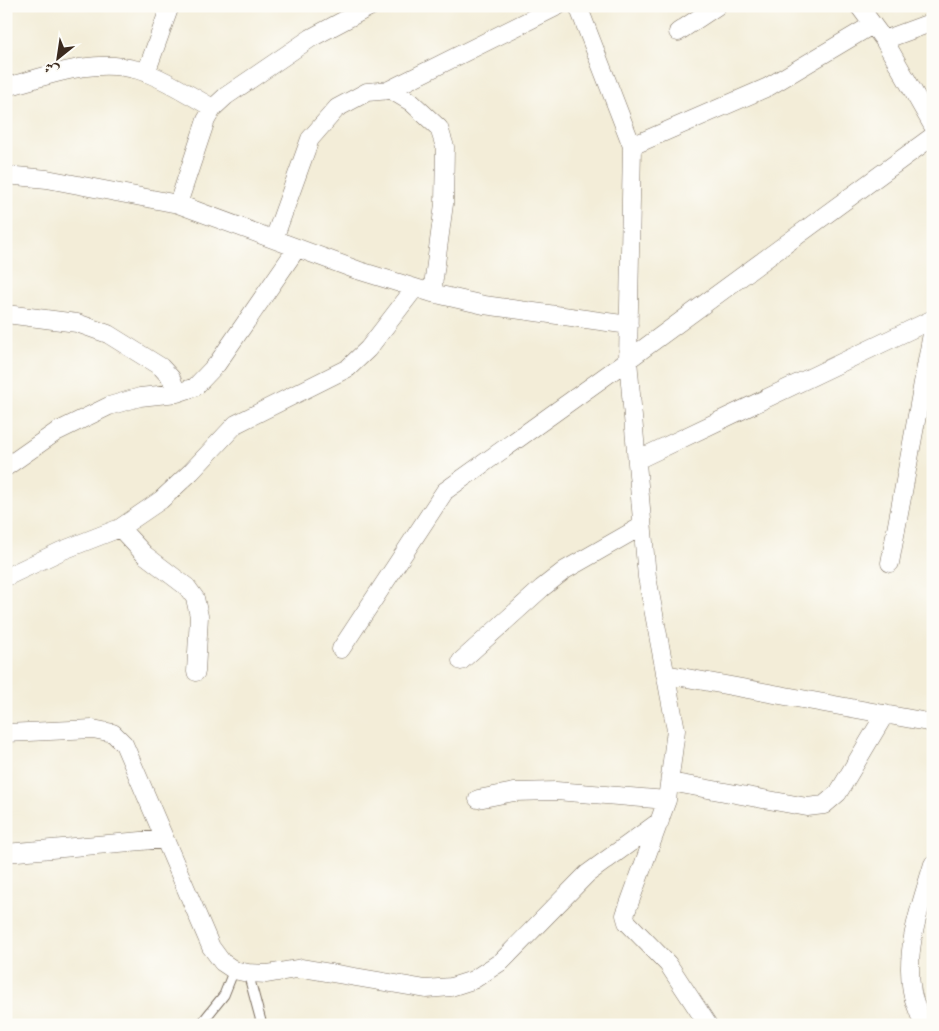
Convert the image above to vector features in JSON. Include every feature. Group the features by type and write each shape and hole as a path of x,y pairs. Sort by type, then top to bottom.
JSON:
{"street":[{"path":"146,73 170,6"},
{"path":"178,204 206,120 213,108 226,96 344,13 371,6"},
{"path":"274,240 310,139 337,108 367,92 389,90 558,6"},
{"path":"578,6 632,146 628,360 646,576 676,730 667,800 624,915 627,922 668,964 708,1025"},
{"path":"678,32 717,6"},
{"path":"859,6 884,40 933,126"},
{"path":"884,40 933,22"},
{"path":"632,146 768,86 872,25"},
{"path":"6,87 79,68 112,65 146,73 213,108"},
{"path":"389,90 412,102 440,128 446,147 444,204 432,294"},
{"path":"341,649 445,491 628,360 933,136"},
{"path":"6,175 48,179 178,204 357,270 432,294 484,305 629,325"},
{"path":"6,466 56,432 109,406 140,397 177,393 195,387 217,364 297,248"},
{"path":"6,577 61,551 120,528 173,489 236,424 348,368 368,349 415,288"},
{"path":"6,314 77,323 108,334 161,367 171,378 177,393"},
{"path":"637,460 933,319"},
{"path":"890,563 933,328"},
{"path":"461,661 542,588 565,570 642,526"},
{"path":"120,528 145,555 187,587 195,598 200,616 196,672"},
{"path":"665,674 933,723"},
{"path":"670,782 807,807 824,805 838,793 886,714"},
{"path":"6,733 93,729 113,733 124,744 211,947 222,962 241,971 267,974 302,968 426,989 451,987 473,980 502,961 587,874 660,821"},
{"path":"478,798 514,792 556,791 667,800"},
{"path":"6,853 164,839"},
{"path":"923,1025 912,992 910,953 914,926 933,864"}],"lane":[{"path":"200,1025 241,971"},
{"path":"241,971 262,1025"}]}
